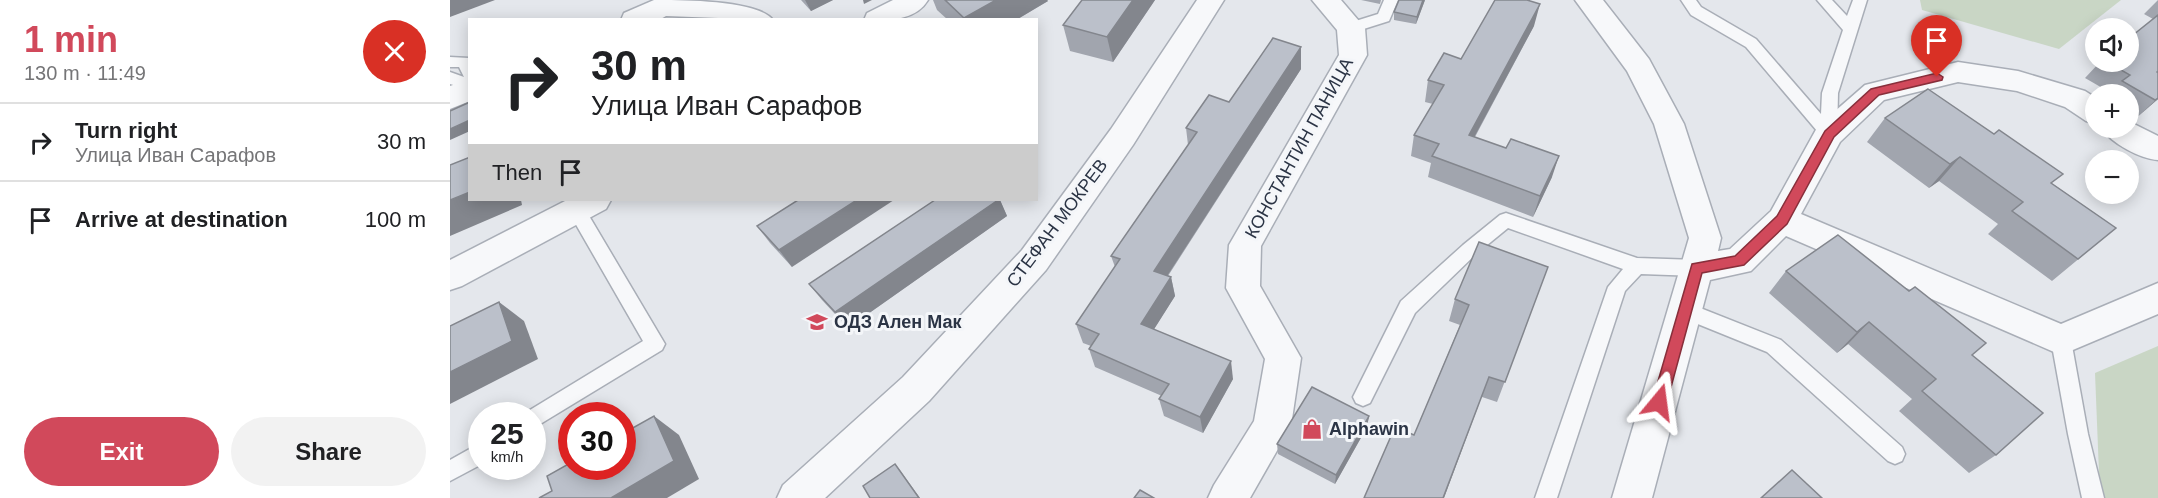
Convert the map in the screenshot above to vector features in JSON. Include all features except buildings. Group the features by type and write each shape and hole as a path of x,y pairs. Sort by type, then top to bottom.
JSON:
{"street":[{"path":"882,18 915,0"},
{"name":"СТЕФАН МОКРЕВ","path":"797,498 916,389 1034,260 1122,136 1211,0"},
{"path":"1324,0 1351,28"},
{"path":"1588,0 1639,66 1669,124 1705,238 1638,494"},
{"path":"637,18 661,4 725,7 755,18"},
{"name":"КОНСТАНТИН ПАНИЦА","path":"1228,498 1272,426 1282,358 1243,288 1245,245 1353,55 1351,28"},
{"path":"1697,268 1739,261 1782,220 1829,134 1875,92 1958,72 2018,81 2075,99 2085,106"},
{"path":"450,98 468,90"},
{"path":"2135,138 2153,148 2158,148"},
{"path":"450,276 586,204"},
{"path":"1782,220 2061,340 2158,298"}],"lane":[{"path":"1351,28 1384,16 1391,0"},
{"path":"1688,0 1696,11 1751,43 1829,134"},
{"path":"1824,0 1851,29"},
{"path":"1829,134 1830,93 1860,0"},
{"path":"450,63 464,62 468,69"},
{"path":"450,78 468,83"},
{"path":"546,411 656,344 586,204"},
{"path":"1363,397 1408,307 1469,250 1506,220 1637,266 1697,268"},
{"path":"1546,498 1617,287 1637,266"},
{"path":"1685,310 1774,346 1895,453"},
{"path":"2061,340 2078,434 2093,498"},
{"path":"450,471 468,460"}],"green space":[{"path":"1920,0 2121,0 2098,18 2085,18 2085,28 2059,49 1922,10"},
{"path":"2158,346 2158,498 2100,498 2095,373"}],"place":[{"name":"ОДЗ Ален Мак","path":"817,322"},
{"name":"Alphawin","path":"1312,429"}],"route":[{"path":"1659,402 1697,268 1739,261 1782,220 1829,134 1875,92 1937,77"}]}
